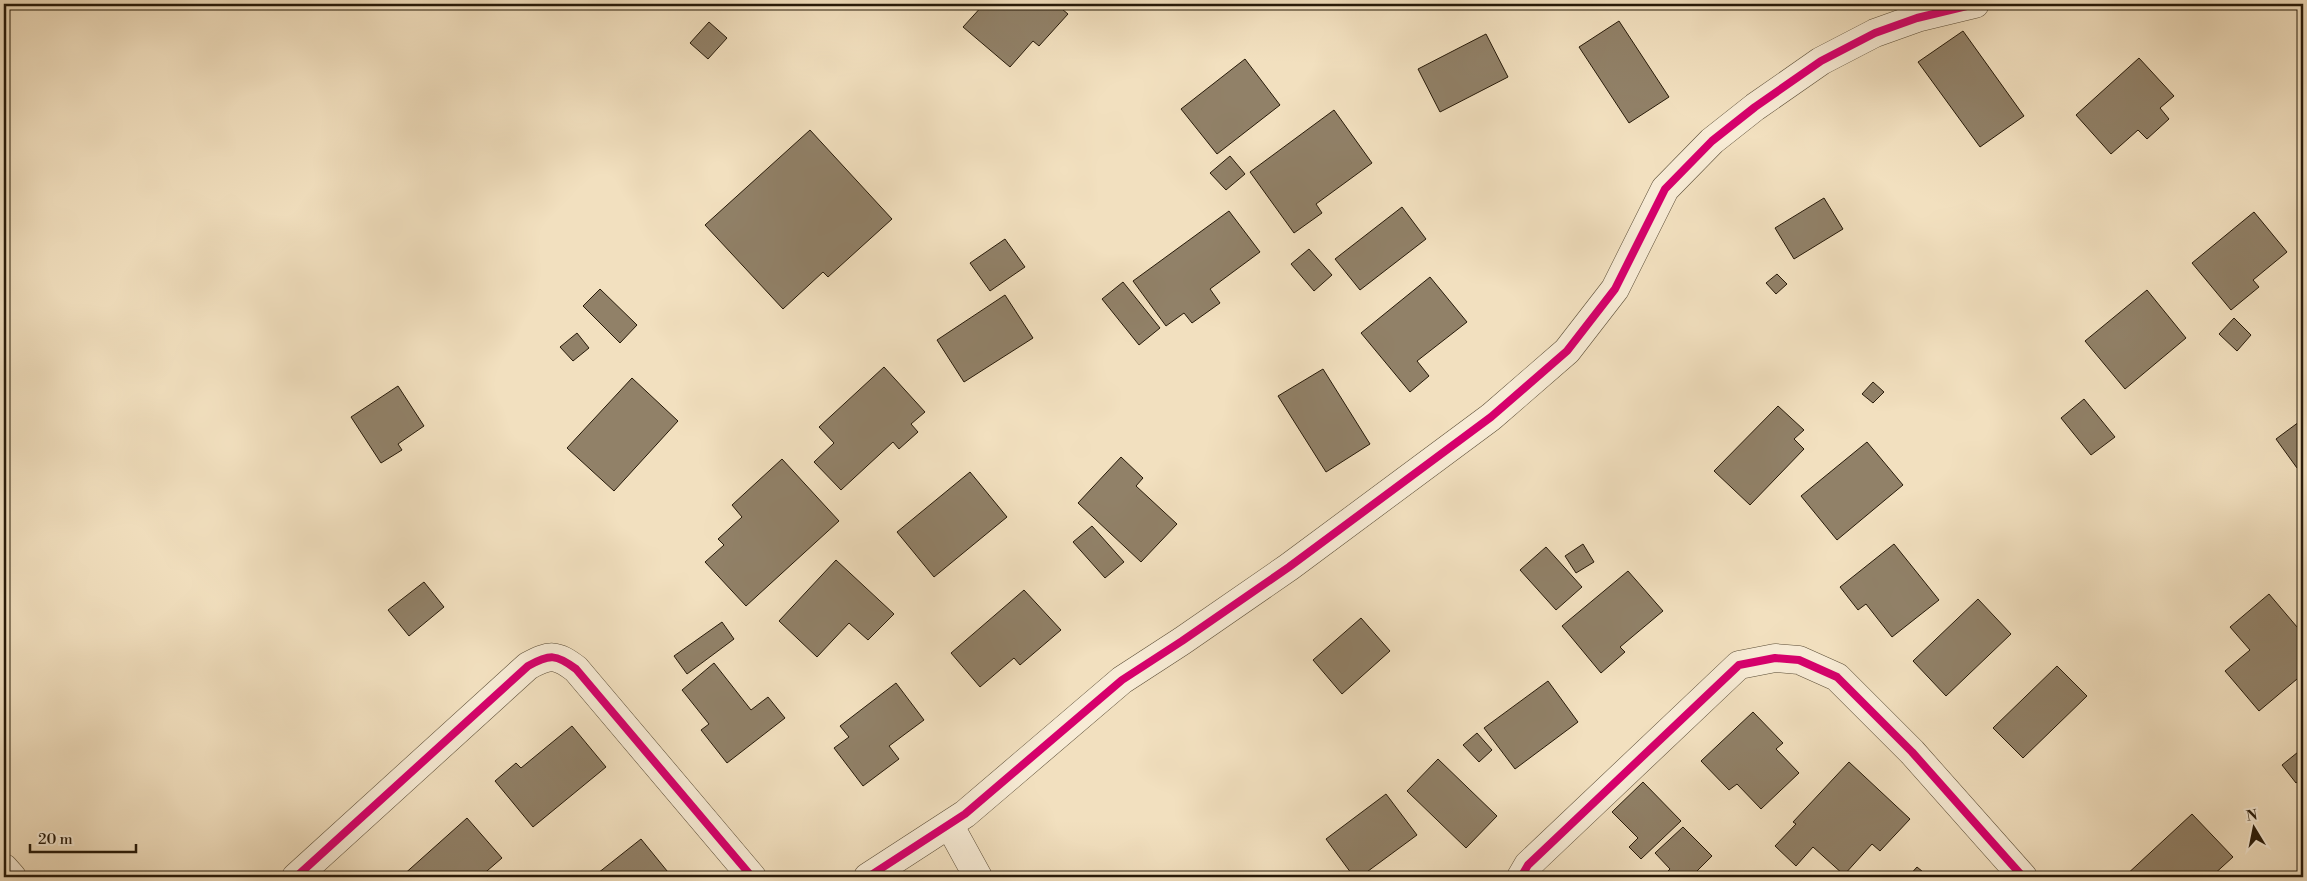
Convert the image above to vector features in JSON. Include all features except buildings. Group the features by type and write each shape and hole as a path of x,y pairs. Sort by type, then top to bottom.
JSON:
{"street":[{"path":"868,877 950,826 1122,680 1206,625 1402,484 1491,417 1567,351 1615,289 1665,189 1719,136 1755,107 1821,61 1875,33 1917,18 1975,4"},
{"path":"296,877 528,666 543,658 552,657 562,658 576,669 752,877"},
{"path":"1521,877 1528,865 1739,665 1776,658 1799,660 1837,677 1912,752 2023,877"},
{"path":"950,826 978,877"},
{"path":"4,868 12,877"}],"cycle path":[{"path":"868,877 965,814 1122,680 1289,567 1491,417 1567,351 1615,289 1665,189 1712,141 1755,107 1821,61 1875,33 1917,18 1975,4"},
{"path":"296,877 528,666 542,659 553,657 576,669 752,877"},
{"path":"1521,877 1528,865 1739,665 1775,658 1799,660 1837,677 1912,752 2023,877"}]}
